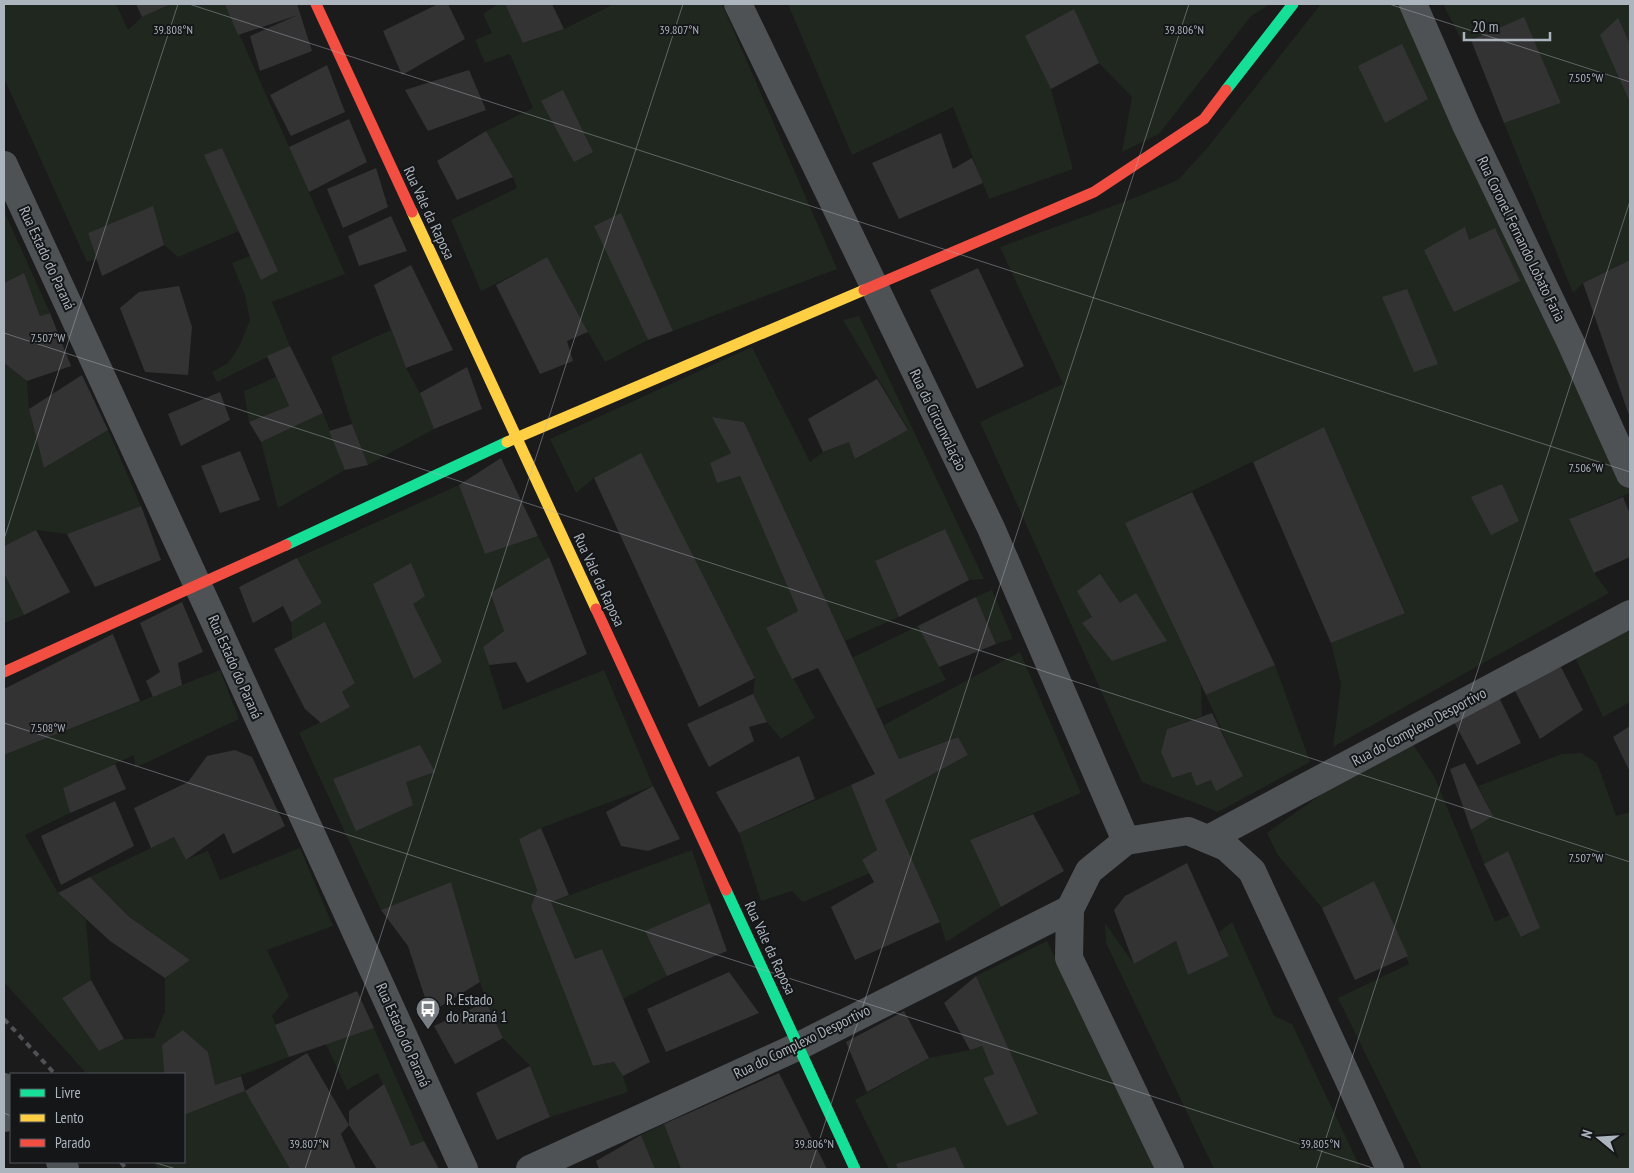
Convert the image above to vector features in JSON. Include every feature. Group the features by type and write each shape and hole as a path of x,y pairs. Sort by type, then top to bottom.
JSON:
{"street":[{"name":"Rua Vale da Raposa","path":"316,4 856,1169"},
{"name":"Rua da Circunvalação","path":"738,4 991,528 1126,841"},
{"path":"4,672 198,586 516,438 1094,192 1204,119 1293,4"},
{"name":"Rua Coronel Fernando Lobato Faria","path":"1414,4 1466,125 1571,343 1630,474"},
{"name":"Rua Estado do Paraná","path":"4,165 464,1169"},
{"name":"Rua do Complexo Desportivo","path":"1208,839 1630,614"},
{"path":"1170,1169 1069,958 1070,909 1089,871 1126,841 1188,831 1226,846 1252,871 1390,1169"},
{"name":"Rua do Complexo Desportivo","path":"530,1169 799,1046 1070,909"}],"shaded area":[{"path":"4,4 116,4 128,30 142,17 171,4 226,4 345,274 272,302 290,346 217,382 212,372 228,363 239,347 250,320 245,295 232,263 250,256 239,231 178,257 164,245 152,207 88,233 96,259 87,262 4,78"},
{"path":"498,4 505,4 524,43 564,29 614,4 722,4 837,269 673,331 620,214 595,226 648,340 605,362 547,258 481,291 451,220 517,188 513,177 486,131 533,108 510,54 485,63 475,40 492,33 483,14"},
{"path":"788,4 1270,4 1251,16 1159,134 1122,152 1132,97 1099,63 1051,89 1073,169 989,199 953,107 852,155"},
{"path":"1321,4 1404,4 1630,475 1630,493 1569,519 1594,573 1609,593 1333,747 1341,684 1331,643 1405,612 1324,427 1126,523 1201,686 1202,716 1167,729 1161,752 1172,778 1191,772 1196,786 1211,780 1242,776 1206,695 1275,665 1310,762 1218,812 1142,782 980,422 1063,384 1000,247 1124,202 1178,180 1208,147"},
{"path":"1443,4 1630,4 1630,260 1583,283 1573,293 1504,123 1561,103 1524,18 1463,43"},
{"path":"4,211 50,313 40,316 24,273 4,283"},
{"path":"859,316 984,579 969,580 945,529 875,561 899,617 845,641 744,422 713,417 731,453 710,463 717,483 740,476 798,611 766,628 815,718 781,739 767,722 753,694 755,678 641,454 594,478 576,493 550,439 752,347 810,462 823,452 849,442 856,459 908,429 843,320"},
{"path":"391,330 406,368 420,393 434,429 368,465 352,424 331,357"},
{"path":"4,363 27,381 29,409 44,468 108,430 141,506 67,534 36,530 4,546"},
{"path":"276,377 289,406 249,422 244,391"},
{"path":"323,413 345,470 278,508 261,442"},
{"path":"459,485 485,554 538,536 549,557 490,594 504,631 483,647 503,710 604,670 653,786 541,828 519,839 537,890 531,907 593,1066 614,1062 623,1076 628,1092 550,1117 530,1066 503,1038 486,1002 451,882 381,910 299,733 350,707 342,692 355,683 326,623 292,640 291,622 322,603 297,558"},
{"path":"4,573 24,615 4,623"},
{"path":"992,590 1013,639 996,644 976,597"},
{"path":"1630,614 1630,702 1603,717 1570,646"},
{"path":"918,626 946,680 876,709 852,658"},
{"path":"1020,652 1081,793 970,840 1001,907 946,942 940,922 885,800 968,755 957,737 899,759 884,725"},
{"path":"220,670 239,719 135,768 134,755 63,788 70,813 25,835 58,893 86,920 91,980 62,998 99,1051 124,1039 154,1038 165,1011 165,978 190,960 128,916 90,877 174,837 186,860 208,851 220,880 300,848 333,926 267,950 289,996 272,1016 289,1057 215,1085 208,1052 183,1030 162,1045 164,1073 86,1073 4,982 4,755"},
{"path":"1406,734 1434,776 1495,922 1510,915 1522,937 1539,928 1508,852 1484,864 1471,830 1493,816 1478,786 1562,754 1581,753 1597,763 1616,816 1630,812 1630,1169 1422,1169 1338,998 1409,964 1374,881 1322,908 1277,854 1267,833"},
{"path":"851,785 877,850 863,860 870,873 803,902 792,891 761,901 739,833"},
{"path":"692,850 710,903 646,931 667,976 623,999 602,949 575,959 551,902"},
{"path":"1232,922 1274,1016 1292,1024 1361,1169 1214,1169 1106,943 1105,923 1134,964 1176,941 1188,975 1229,956 1219,932"},
{"path":"1047,941 1155,1169 889,1169 855,1100 929,1058 982,1046 994,1074 983,1078 1007,1125 1038,1114 976,976"},
{"path":"374,1028 424,1141 411,1146 378,1073 347,1090 326,1044"},
{"path":"245,1091 290,1169 158,1169 154,1163 185,1163 185,1115"},
{"path":"664,1124 681,1169 655,1169 641,1135"}],"building":[{"path":"136,4 171,4 142,17"},
{"path":"225,4 297,4 312,51 260,71 250,36 298,15 238,35"},
{"path":"438,4 448,4 465,39 402,75 383,31"},
{"path":"505,4 552,4 564,29 523,43"},
{"path":"1074,9 1099,63 1051,89 1025,36"},
{"path":"1524,17 1561,103 1504,123 1471,40"},
{"path":"1618,18 1630,44 1629,100 1600,35"},
{"path":"1402,44 1428,99 1385,123 1358,66"},
{"path":"327,65 345,112 291,136 270,95"},
{"path":"469,70 486,110 428,131 405,90"},
{"path":"563,90 593,152 574,162 541,101"},
{"path":"349,119 367,162 309,192 289,147"},
{"path":"486,131 513,177 457,200 437,161"},
{"path":"941,133 953,169 972,158 983,183 899,219 872,163"},
{"path":"222,148 278,271 261,280 204,155"},
{"path":"376,168 388,207 343,228 327,189"},
{"path":"153,206 164,245 102,276 88,233"},
{"path":"621,213 673,331 648,340 594,226"},
{"path":"391,216 407,251 359,266 348,236"},
{"path":"1465,227 1469,240 1495,228 1520,281 1454,312 1424,250"},
{"path":"547,257 588,332 567,341 573,361 540,374 496,285"},
{"path":"1630,260 1630,418 1583,283"},
{"path":"411,265 453,350 406,368 374,285"},
{"path":"978,268 1024,366 977,389 930,290"},
{"path":"24,273 40,316 50,313 71,366 27,381 4,363 4,283"},
{"path":"179,286 192,327 188,375 145,372 120,308 139,292"},
{"path":"1407,289 1438,364 1414,372 1382,297"},
{"path":"290,346 323,413 261,442 249,422 289,406 267,356"},
{"path":"467,367 482,409 434,429 420,393"},
{"path":"82,375 108,430 44,468 29,409"},
{"path":"877,379 908,430 855,459 849,442 823,452 808,419"},
{"path":"220,392 230,420 181,446 168,414"},
{"path":"712,417 744,422 899,759 958,737 968,755 885,800 940,922 855,960 831,907 874,882 862,860 877,850 851,785 875,774 818,668 792,679 766,628 798,611 740,476 717,483 710,463 731,453"},
{"path":"352,424 368,465 345,470 329,431"},
{"path":"1324,427 1405,613 1331,643 1253,462"},
{"path":"240,451 260,500 220,513 201,466"},
{"path":"641,453 755,678 699,707 594,478"},
{"path":"501,458 538,536 485,554 459,485"},
{"path":"1502,484 1519,521 1491,535 1471,497"},
{"path":"1192,492 1275,665 1206,695 1125,523"},
{"path":"1623,497 1630,514 1630,557 1594,573 1569,519"},
{"path":"141,506 161,560 95,587 67,534"},
{"path":"945,529 969,580 899,617 875,561"},
{"path":"36,530 70,592 24,615 4,573 4,546"},
{"path":"549,557 587,654 527,683 516,662 489,665 483,647 504,631 490,593"},
{"path":"297,558 322,603 291,622 283,606 253,623 239,587"},
{"path":"411,563 425,596 413,604 442,662 414,679 373,584"},
{"path":"1100,574 1120,603 1136,593 1167,641 1112,661 1082,623 1092,617 1077,591"},
{"path":"976,597 996,644 939,667 918,626"},
{"path":"182,602 203,652 178,663 182,685 153,697 146,681 160,672 140,623"},
{"path":"325,622 355,683 342,692 350,707 321,723 305,709 274,649"},
{"path":"113,634 140,701 4,755 4,689"},
{"path":"1561,667 1583,710 1540,739 1514,689"},
{"path":"1494,687 1521,743 1477,765 1448,711"},
{"path":"753,694 767,722 749,727 754,741 709,767 687,724"},
{"path":"1212,713 1243,776 1216,791 1211,780 1196,786 1191,772 1172,778 1161,752 1167,729"},
{"path":"1630,726 1630,772 1613,737"},
{"path":"420,745 435,772 406,782 413,805 356,831 333,779"},
{"path":"235,750 252,757 285,826 233,854 224,833 186,860 174,837 151,848 134,808 188,782 207,756"},
{"path":"799,756 815,799 739,833 716,792"},
{"path":"1465,763 1493,816 1471,830 1450,769"},
{"path":"115,764 126,789 70,813 63,788"},
{"path":"653,786 680,839 648,851 621,846 606,812"},
{"path":"115,801 134,846 61,885 41,836"},
{"path":"1033,814 1064,871 1001,907 970,840"},
{"path":"541,828 569,895 551,902 575,959 602,949 650,1062 623,1076 614,1062 593,1066 531,907 537,890 519,839"},
{"path":"1508,851 1540,928 1521,937 1484,864"},
{"path":"1187,863 1229,956 1188,975 1176,941 1134,964 1114,910 1125,896"},
{"path":"90,877 128,916 190,960 165,978 110,941 58,893"},
{"path":"1374,881 1408,956 1355,980 1322,908"},
{"path":"451,882 480,982 430,1013 408,946 381,910"},
{"path":"710,903 727,951 667,976 645,931"},
{"path":"729,972 759,1013 666,1052 647,1009"},
{"path":"976,976 1038,1114 1007,1126 983,1078 994,1074 982,1046 970,1050 944,1003"},
{"path":"91,980 124,1039 99,1051 62,998"},
{"path":"357,991 374,1028 289,1057 275,1025"},
{"path":"486,1002 503,1038 455,1064 434,1026"},
{"path":"904,1011 929,1058 867,1092 846,1042"},
{"path":"183,1030 208,1052 215,1085 241,1076 245,1091 185,1115 185,1073 164,1073 162,1045"},
{"path":"307,1053 349,1125 341,1134 356,1169 290,1169 245,1091"},
{"path":"530,1066 550,1117 497,1140 476,1093"},
{"path":"779,1073 827,1169 681,1169 664,1124"},
{"path":"384,1084 411,1146 424,1141 439,1169 377,1169 349,1125 349,1111"},
{"path":"641,1135 655,1169 599,1169 596,1161"},
{"path":"955,1147 965,1169 898,1169 896,1164"}],"railway":[{"path":"4,1019 54,1073"},
{"path":"122,1163 126,1169"}],"traffic: fast":[{"path":"1226,90 1293,4"},
{"path":"286,545 507,442"},
{"path":"726,890 855,1169"}],"traffic: slow":[{"path":"412,212 596,609"},
{"path":"507,442 864,290"}],"traffic: jam":[{"path":"316,4 412,212"},
{"path":"864,290 1094,192 1204,119 1226,90"},
{"path":"4,672 286,545"},
{"path":"596,609 726,890"}],"place":[{"name":"R. Estado do Paraná 1","path":"428,1030"}]}
